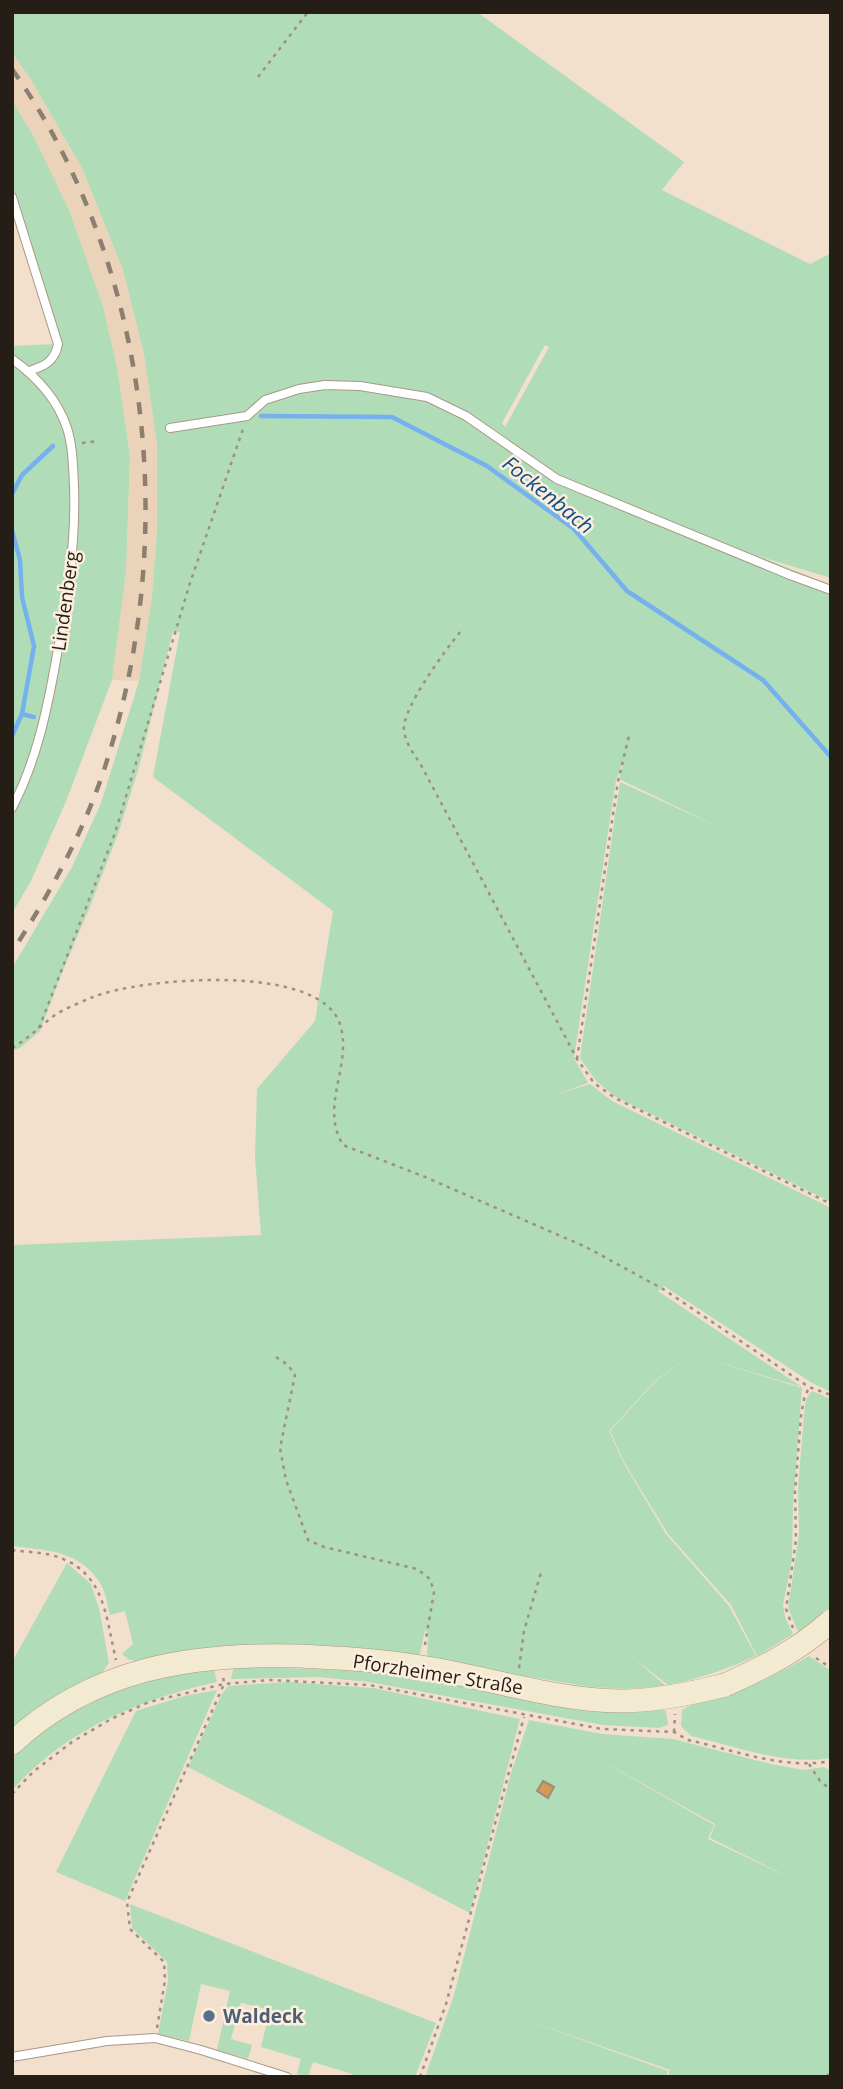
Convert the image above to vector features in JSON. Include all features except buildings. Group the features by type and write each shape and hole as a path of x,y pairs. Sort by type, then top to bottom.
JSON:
{"street":[{"name":"Pforzheimer Straße","path":"12,1743 52,1710 84,1692 120,1677 178,1662 223,1657 337,1658 421,1667 565,1696 620,1701 675,1697 725,1685 772,1664 814,1636 831,1621"}],"lane":[{"path":"12,197 58,344 56,355 43,367 29,371"},
{"name":"Lindenberg","path":"12,359 29,371 49,392 67,428 71,444 75,528 65,614 37,748 12,808"},
{"path":"170,428 247,416 265,400 325,384 360,386 427,397 466,416 557,479 831,590"},
{"path":"12,2057 107,2040 155,2038 202,2047 287,2077"}],"path":[{"path":"258,77 308,12"},
{"path":"39,1028 114,833 190,583 247,416"},
{"path":"71,444 99,441"},
{"path":"460,632 410,706 403,728 410,748 428,777 577,1059 594,1083 615,1098 831,1204"},
{"path":"577,1059 618,781 629,736"},
{"path":"12,1048 56,1015 96,996 128,987 233,979 274,985 315,998 329,1008 340,1023 343,1044 333,1120 336,1133 343,1144 586,1247 663,1289 809,1387 831,1395"},
{"path":"276,1357 288,1365 295,1375 280,1448 286,1480 308,1540 324,1547 376,1557 417,1569 430,1579 434,1592 421,1667"},
{"path":"795,1632 786,1609 796,1540 795,1491 801,1416 809,1387"},
{"path":"12,1550 50,1554 80,1568 96,1585 120,1677"},
{"path":"515,1686 524,1631 542,1569"},
{"path":"813,1656 831,1668"},
{"path":"155,2038 165,1980 164,1962 130,1929 127,1902 224,1684 223,1657"},
{"path":"12,1794 52,1757 111,1719 149,1702 224,1684 270,1680 369,1685 602,1729 674,1732 688,1740 784,1762 809,1765 831,1761"},
{"path":"420,2077 446,2004 525,1716"},
{"path":"809,1765 820,1781 831,1790"},
{"path":"827,2077 831,2065"}],"shaded area":[{"path":"12,53 30,78 82,168 123,270 144,354 157,444 157,530 152,597 139,681 112,680 126,572 130,455 117,367 103,306 69,210 34,137 12,100"}],"green space":[{"path":"12,12 477,12 684,162 662,190 810,264 831,253 831,578 758,556 831,585 831,1202 616,1097 596,1081 580,1058 620,782 719,827 619,779 625,757 616,780 574,1058 588,1083 555,1095 590,1084 612,1101 831,1208 831,1392 812,1383 664,1286 658,1291 802,1387 703,1358 802,1388 793,1506 792,1560 783,1605 793,1634 757,1656 731,1605 668,1534 624,1462 610,1431 657,1380 691,1355 656,1380 609,1431 623,1462 666,1534 729,1606 756,1656 691,1680 668,1685 632,1657 666,1686 627,1689 591,1687 427,1660 428,1633 425,1630 419,1658 190,1653 135,1661 122,1654 133,1644 125,1611 110,1615 104,1590 92,1572 73,1558 62,1554 12,1546 12,1245 261,1235 255,1157 257,1089 315,1021 333,911 153,777 180,632 173,631 139,767 118,834 40,1031 20,1048 12,1051 12,968 72,867 101,803 139,681 152,597 157,530 157,444 144,354 123,270 82,168 30,78 12,53","holes":["545,345 549,347 505,427 502,423"]},
{"path":"12,100 34,137 69,210 103,306 117,367 130,455 126,572 112,680 67,799 31,881 12,913 12,346 57,344 12,197"},
{"path":"812,1391 831,1399 831,1608 798,1632 788,1608 799,1534 798,1488 804,1415 806,1399"},
{"path":"67,1563 91,1584 99,1608 109,1663 101,1674 66,1690 12,1729 12,1662"},
{"path":"809,1656 831,1671 831,1758 796,1759 760,1754 691,1736 681,1726 682,1710 687,1707 746,1688"},
{"path":"234,1666 391,1672 658,1709 666,1711 668,1725 659,1728 603,1725 369,1682 318,1677 231,1679"},
{"path":"214,1669 217,1682 132,1708 80,1734 56,1750 12,1790 12,1759 32,1739 78,1708 131,1687"},
{"path":"287,1682 373,1688 520,1719 470,1913 188,1767 228,1686"},
{"path":"217,1690 125,1901 56,1872 136,1711 184,1696"},
{"path":"529,1720 602,1734 673,1739 771,1764 803,1770 824,1767 831,1771 831,2077 668,2077 670,2070 520,2018 668,2071 666,2077 425,2077 454,1995 511,1773","holes":["586,1752 715,1824 710,1838 801,1883 708,1839 714,1825"]},
{"path":"130,1904 436,2023 415,2077 352,2077 352,2074 313,2062 308,2077 297,2074 301,2059 261,2047 270,2010 241,2003 231,2039 252,2045 248,2059 217,2050 230,1991 201,1984 189,2041 158,2034 168,1980 167,1962 132,1928"}],"waterway":[{"name":"Fockenbach","path":"261,416 392,417 487,466 574,529 627,591 763,680 831,757"},
{"name":"Fockenbach","path":"12,494 22,475 53,446"},
{"name":"Fockenbach","path":"12,530 20,560 22,597 34,646 22,714 12,736"},
{"path":"22,714 34,717"}],"railway":[{"path":"12,69 60,147 97,231 123,319 140,410 145,502 141,594 127,685 103,773 85,820 63,865 12,952"}],"place":[{"name":"Waldeck","path":"209,2016"}]}
